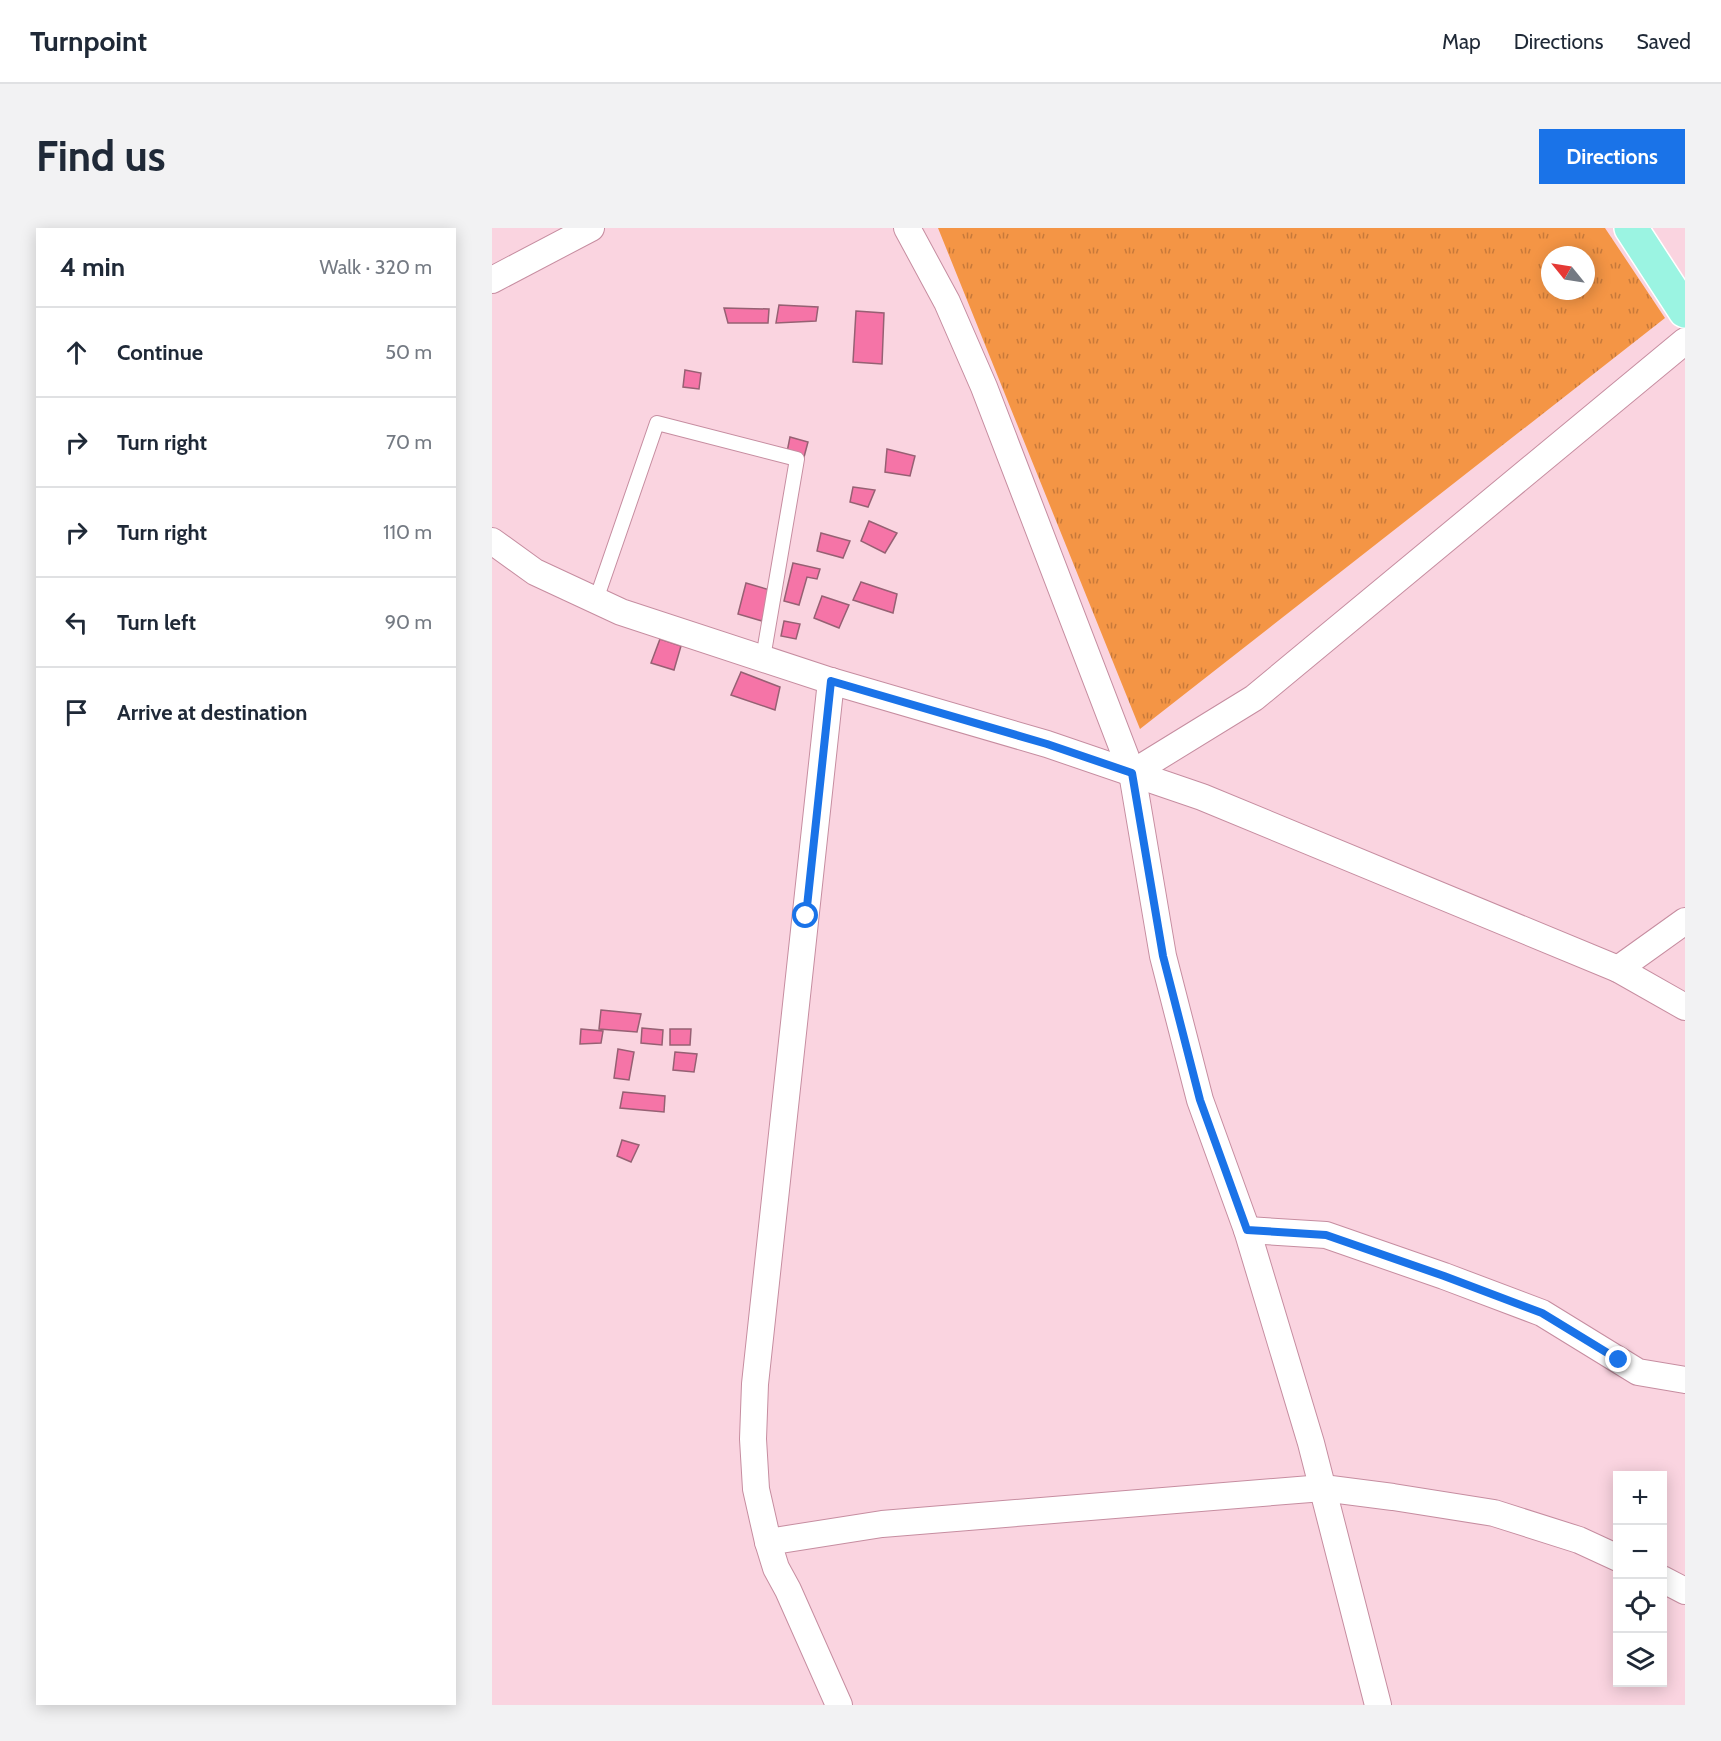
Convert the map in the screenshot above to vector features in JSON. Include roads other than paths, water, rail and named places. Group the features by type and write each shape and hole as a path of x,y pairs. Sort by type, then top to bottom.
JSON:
{"main road":[{"path":"1631,228 1685,311"}],"street":[{"path":"492,280 591,228"},
{"path":"908,228 947,302 984,387 1132,773 1163,956 1200,1100 1247,1230 1311,1443 1378,1705"},
{"path":"1132,773 1254,698 1685,341"},
{"path":"492,541 535,572 621,612 831,681 1047,744 1202,797 1618,969 1685,1007"},
{"path":"831,681 755,1384 753,1439 756,1489 776,1568 839,1705"},
{"path":"1618,969 1685,921"},
{"path":"1247,1230 1326,1235 1542,1313 1638,1372 1685,1380"},
{"path":"768,1542 882,1524 1323,1488 1494,1513 1579,1540 1613,1556"},
{"path":"1667,1582 1685,1591"}],"lane":[{"path":"596,600 657,423 797,459 763,658"}]}
